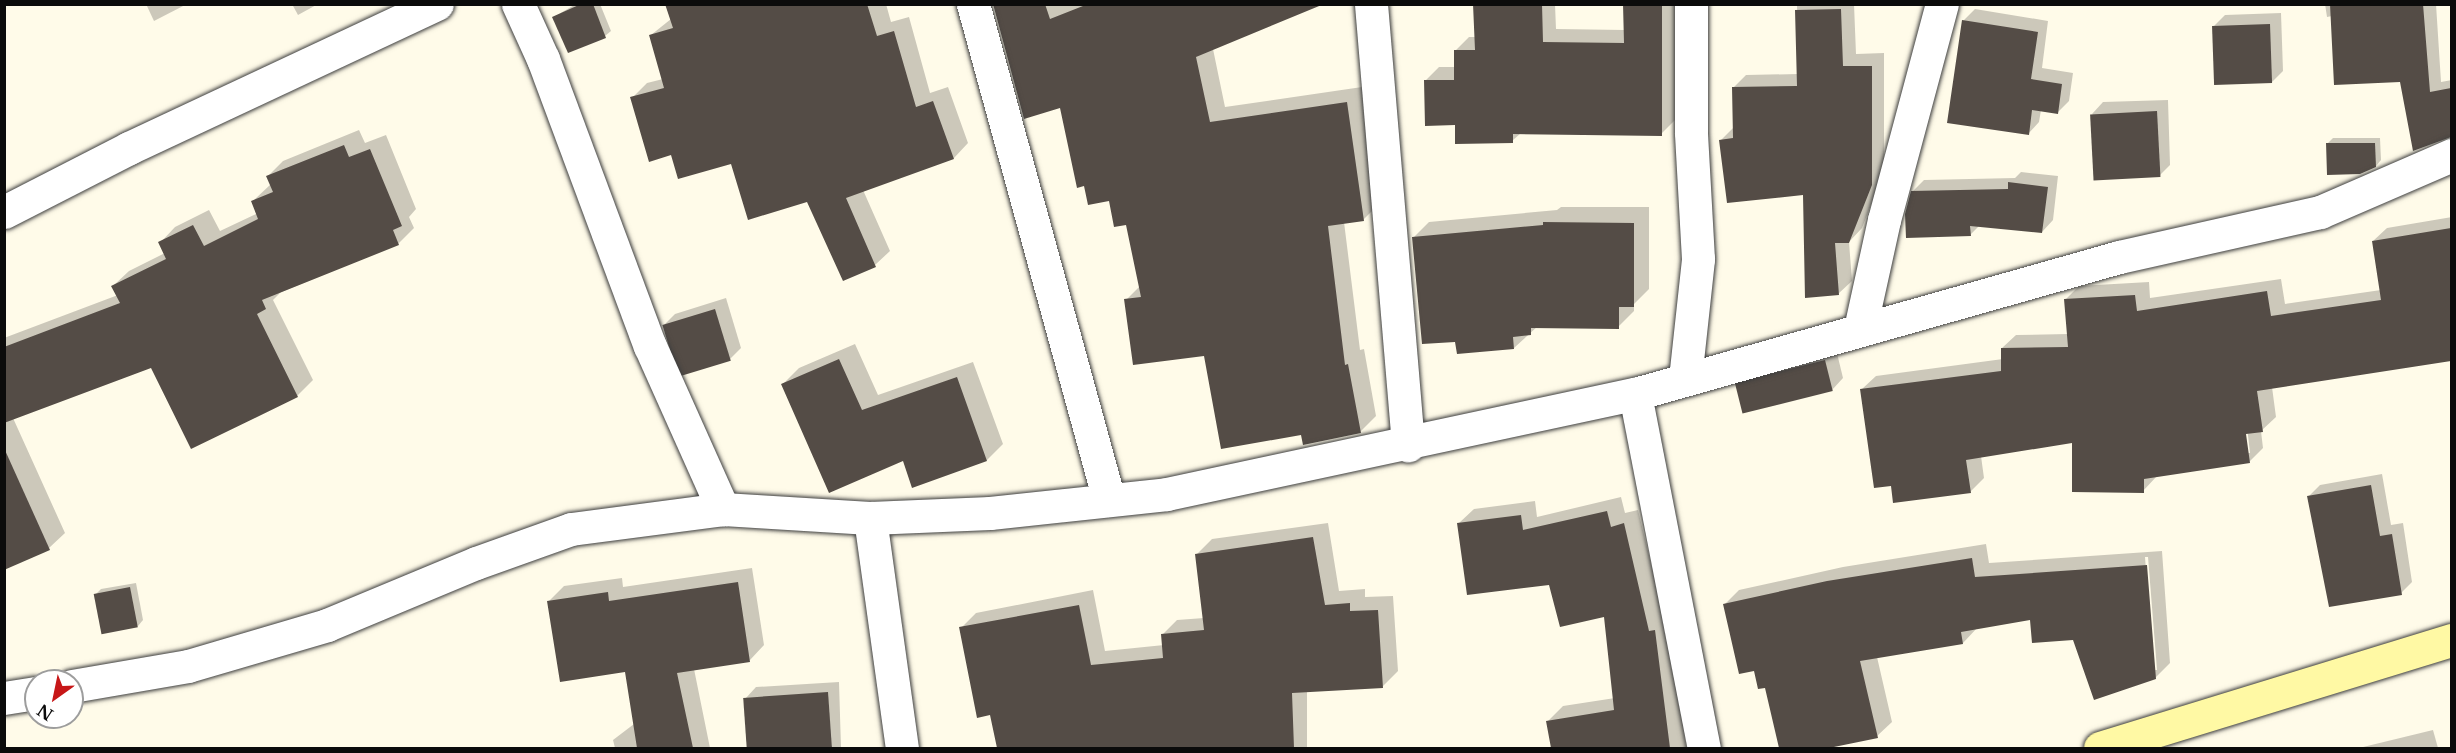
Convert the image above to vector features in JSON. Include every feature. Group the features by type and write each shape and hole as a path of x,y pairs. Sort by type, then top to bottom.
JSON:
{"main road":[{"path":"2100,748 2150,741 2451,640"}],"street":[{"path":"4,212 129,148 437,4"},
{"path":"518,4 543,59 650,346 723,509"},
{"path":"973,4 1109,500"},
{"path":"1371,4 1408,445"},
{"path":"1685,379 1698,259 1691,132 1691,4"},
{"path":"1860,329 1884,219 1942,4"},
{"path":"84,684 188,666 327,625 476,563 571,530 723,509 870,518 990,513 1167,494 1408,445 1635,394 2119,257 2320,212 2451,155"},
{"path":"1635,394 1704,748"},
{"path":"870,518 902,748"},
{"path":"4,698 24,695"}],"building":[{"path":"581,4 593,4 606,38 568,53 552,17"},
{"path":"665,4 867,4 877,36 894,31 916,107 933,101 954,159 846,198 876,267 843,281 807,202 748,220 731,164 678,179 671,155 649,162 630,97 664,88 649,35 673,28"},
{"path":"993,4 1045,4 1050,19 1088,4 1324,4 1196,57 1210,122 1347,102 1364,221 1328,226 1345,365 1348,364 1361,433 1303,445 1301,435 1221,449 1204,356 1133,365 1124,299 1141,297 1126,225 1114,227 1109,201 1088,205 1084,186 1077,188 1060,108 1024,119"},
{"path":"1473,4 1542,4 1543,42 1624,43 1623,4 1662,4 1662,136 1513,134 1513,143 1455,144 1455,125 1425,126 1424,80 1454,80 1454,50 1475,50"},
{"path":"2330,4 2423,4 2430,92 2451,88 2451,137 2413,151 2400,82 2334,85"},
{"path":"1841,9 1843,66 1872,66 1872,185 1849,243 1835,243 1839,295 1805,298 1803,195 1727,203 1719,140 1733,138 1732,87 1797,86 1795,10"},
{"path":"1962,20 2038,32 2031,79 2062,84 2058,114 2032,110 2029,135 1947,123"},
{"path":"2270,24 2272,83 2214,85 2212,26"},
{"path":"2157,111 2160,177 2094,180 2090,115"},
{"path":"2326,143 2375,143 2376,167 2360,174 2327,175"},
{"path":"344,145 349,157 370,149 402,226 393,230 399,245 262,300 266,309 257,314 298,397 191,449 151,368 4,423 4,347 120,303 111,286 166,259 158,242 193,225 204,246 258,219 251,201 273,192 266,176"},
{"path":"2008,182 2048,187 2042,233 1970,226 1971,236 1906,238 1905,214 1911,191 2008,189"},
{"path":"1543,222 1634,223 1634,307 1619,307 1619,329 1531,328 1531,335 1513,337 1514,349 1457,354 1455,342 1422,344 1412,237 1543,225"},
{"path":"2451,228 2451,361 2257,391 2263,432 2246,434 2250,463 2144,479 2144,493 2072,492 2072,443 1966,460 1971,493 1893,503 1891,486 1874,488 1860,389 2001,371 2001,348 2068,347 2064,299 2135,295 2137,311 2267,291 2271,316 2381,300 2372,241"},
{"path":"715,309 731,361 678,377 662,325"},
{"path":"839,359 862,410 957,377 987,461 912,488 903,461 829,493 781,384"},
{"path":"1825,360 1833,391 1743,414 1735,382"},
{"path":"4,448 50,550 4,570"},
{"path":"2371,485 2380,536 2392,534 2402,595 2329,607 2307,496"},
{"path":"1607,511 1611,527 1624,523 1649,631 1655,630 1670,748 1551,748 1546,721 1614,710 1604,617 1560,627 1549,585 1467,595 1457,523 1521,515 1523,530"},
{"path":"1313,537 1325,605 1350,603 1350,611 1378,610 1383,688 1292,693 1294,748 997,748 990,715 977,718 959,627 1079,605 1091,665 1163,658 1161,634 1204,630 1195,554"},
{"path":"1972,558 1975,577 2147,565 2156,679 2094,700 2073,640 2032,643 2030,620 1961,632 1963,644 1860,661 1878,738 1829,748 1779,748 1765,688 1758,689 1754,671 1739,674 1723,604 1827,581"},
{"path":"738,582 750,662 677,673 693,748 637,748 625,672 560,682 547,601 608,592 609,601"},
{"path":"130,587 138,627 102,634 94,594"},
{"path":"828,692 832,748 747,748 743,698"}]}
